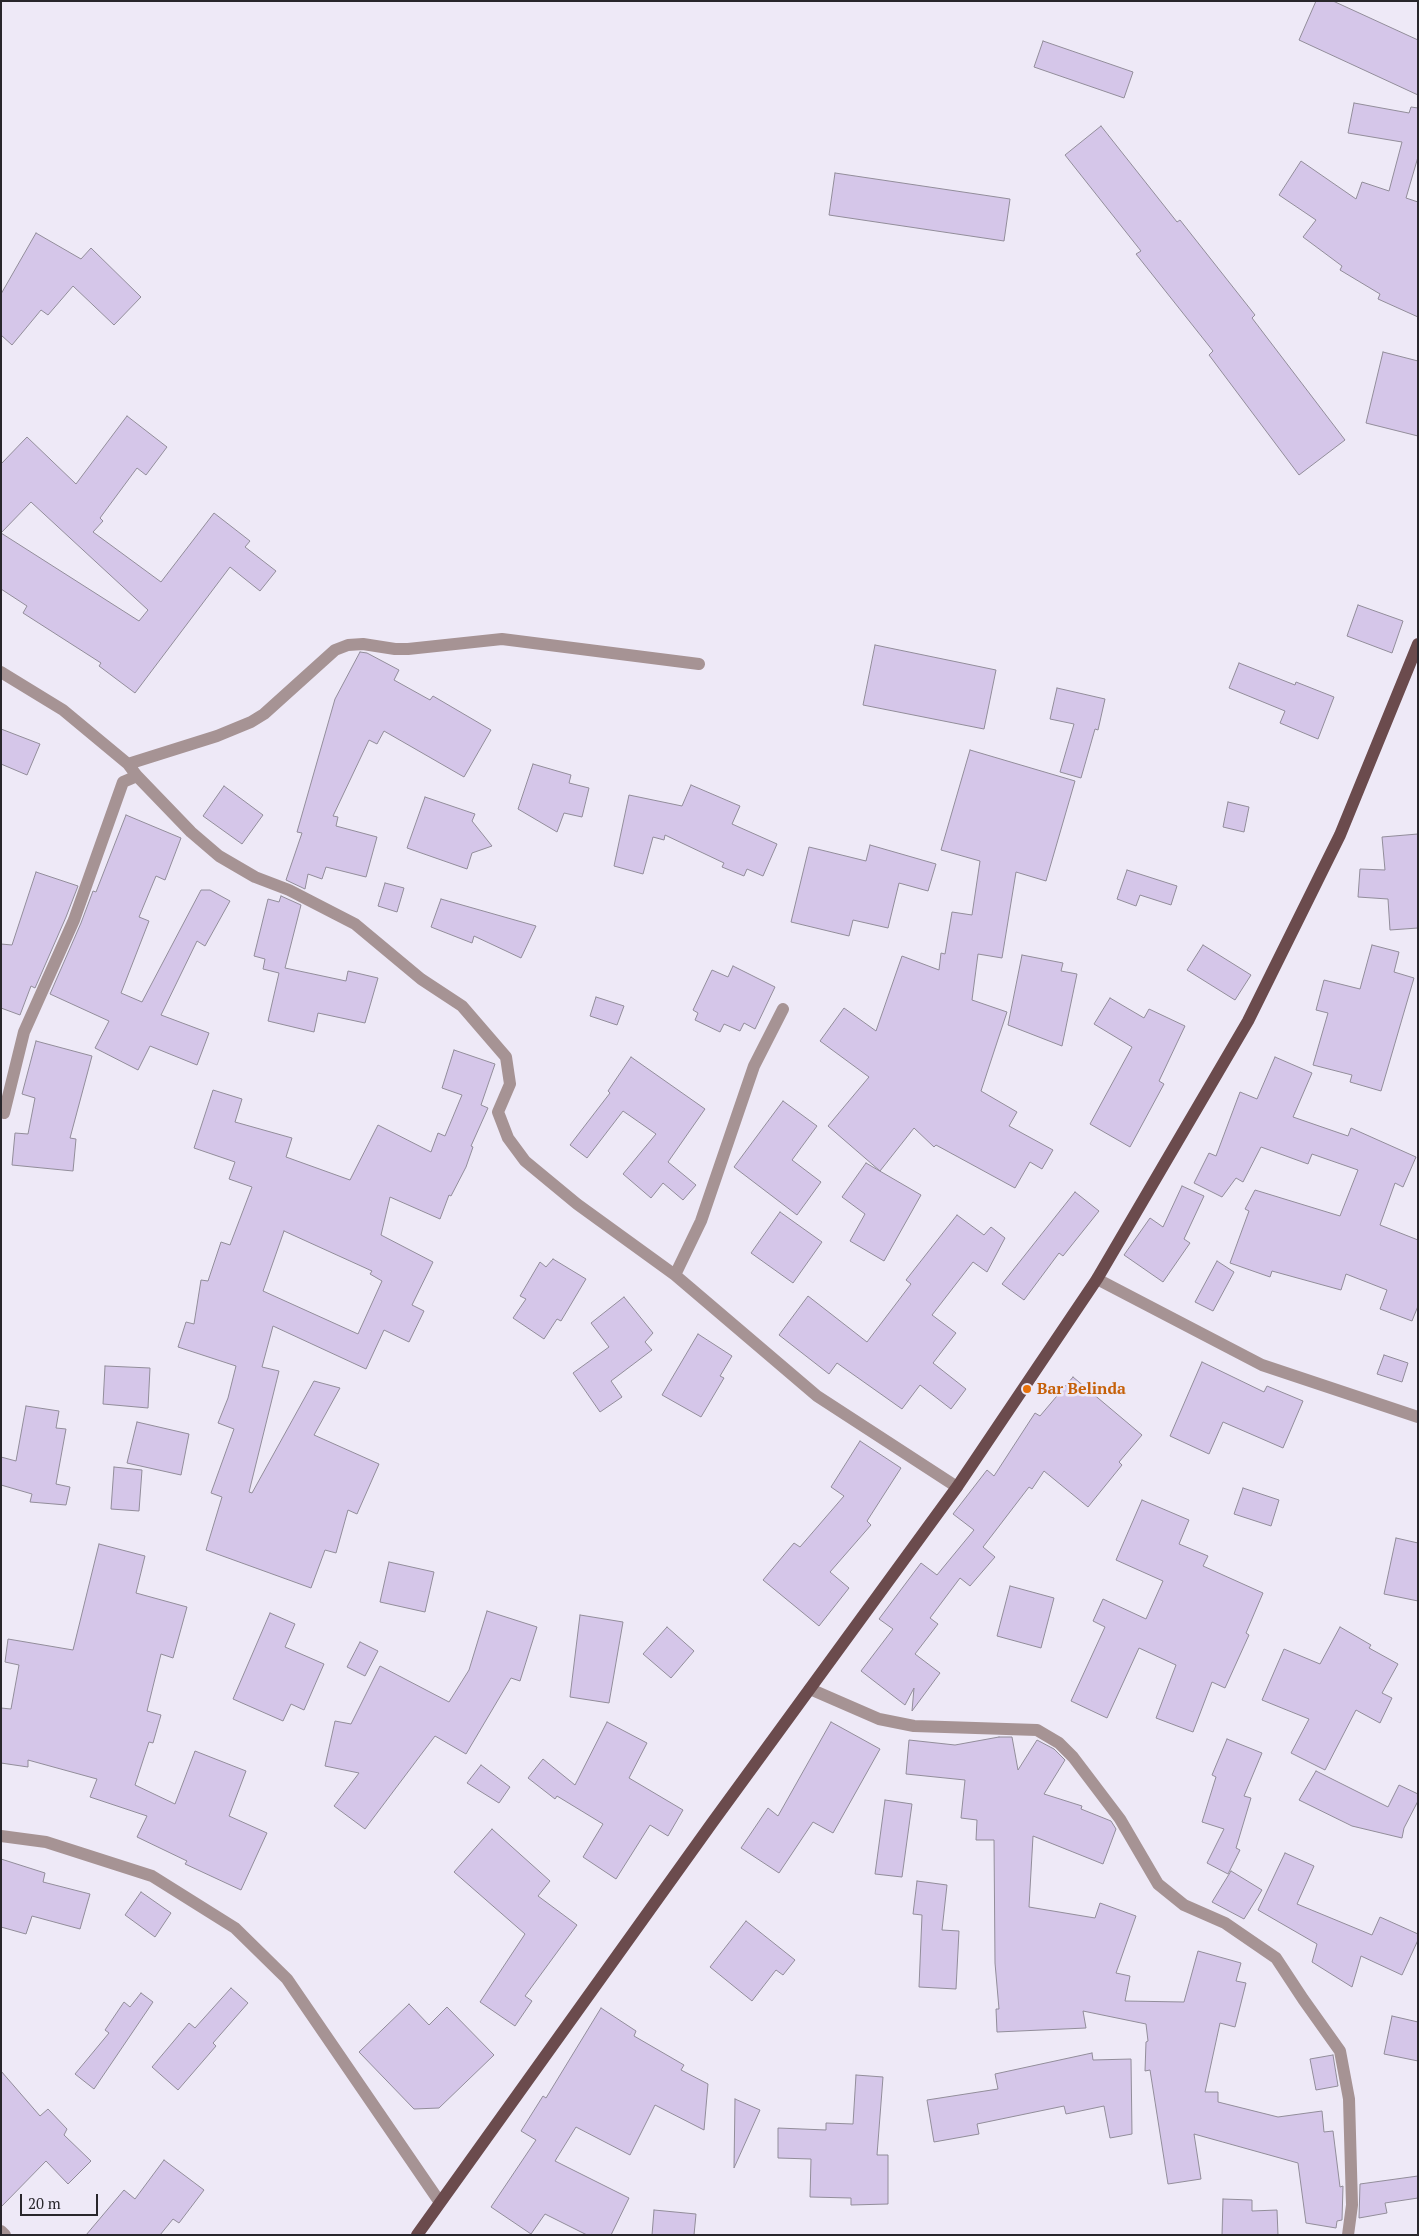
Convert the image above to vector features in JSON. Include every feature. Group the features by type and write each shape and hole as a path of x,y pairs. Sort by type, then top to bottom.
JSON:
{"main road":[{"path":"417,2235 957,1487 1096,1279 1248,1021 1340,835 1418,644"}],"street":[{"path":"128,764 218,736 251,722 264,714 335,650 348,645 363,644 395,650 502,639 699,664"},
{"path":"1,672 63,710 128,764 137,776 191,832 219,856 255,877 289,890 355,924 421,979 462,1006 506,1058 510,1084 498,1112 508,1138 525,1161 577,1204 675,1275 817,1396 957,1487"},
{"path":"4,1114 24,1032 74,920 123,782 137,776"},
{"path":"675,1275 701,1221 754,1066 783,1009"},
{"path":"1096,1279 1262,1365 1418,1418"},
{"path":"810,1689 879,1719 914,1726 1037,1730 1059,1743 1073,1757 1120,1819 1158,1884 1184,1905 1225,1924 1276,1958 1340,2051 1349,2099 1352,2205 1348,2235"},
{"path":"1,1836 46,1842 152,1876 235,1928 287,1979 439,2202"},
{"path":"1,2231 5,2235"}],"building":[{"path":"1316,1 1333,1 1418,40 1418,95 1299,40"},
{"path":"1043,41 1133,72 1124,98 1034,67"},
{"path":"1354,103 1409,113 1411,107 1418,108 1418,157 1406,198 1418,202 1418,317 1378,299 1380,294 1340,270 1342,266 1303,237 1316,220 1279,195 1301,161 1356,199 1362,182 1389,191 1402,142 1348,133"},
{"path":"1101,126 1177,222 1180,220 1255,315 1252,318 1345,440 1299,475 1209,355 1213,351 1136,254 1141,251 1065,155"},
{"path":"835,173 1010,199 1004,241 829,215"},
{"path":"36,233 81,259 91,248 141,297 114,325 73,286 48,315 41,310 12,345 1,335 1,294"},
{"path":"1383,352 1418,361 1418,436 1366,423"},
{"path":"127,416 167,447 146,475 137,468 100,518 103,521 93,532 161,582 214,513 250,541 245,547 276,571 260,591 230,567 135,693 99,666 101,663 23,613 27,606 1,589 1,464 27,437 76,484","holes":["31,502 148,610 139,621 1,533"]},
{"path":"1358,605 1403,621 1392,653 1347,636"},
{"path":"875,645 996,670 984,729 863,705"},
{"path":"360,652 367,653 399,670 394,680 430,700 433,696 491,730 464,777 384,731 377,744 369,740 333,816 338,817 336,826 377,837 366,877 326,867 322,879 308,874 305,889 286,880 302,833 297,832 335,699"},
{"path":"1239,663 1295,685 1296,682 1334,697 1318,739 1280,723 1285,711 1229,688"},
{"path":"1057,688 1105,699 1098,730 1095,729 1081,778 1060,772 1074,724 1050,719"},
{"path":"1,729 40,744 27,775 1,764"},
{"path":"970,750 1075,781 1046,881 1016,872 1002,958 978,954 972,1000 1007,1012 981,1091 1017,1112 1009,1126 1053,1150 1042,1169 1030,1162 1015,1188 936,1145 934,1147 914,1128 880,1171 828,1126 869,1077 820,1041 844,1008 876,1031 902,956 939,970 941,953 945,954 952,912 972,915 980,861 941,850"},
{"path":"533,764 571,775 569,783 589,788 582,817 564,813 557,832 518,809"},
{"path":"691,785 740,806 732,824 777,844 763,876 747,869 744,876 722,867 724,863 665,835 664,840 653,837 643,874 614,866 629,795 682,806"},
{"path":"224,786 263,815 242,844 203,816"},
{"path":"425,797 475,814 472,821 492,846 472,853 467,869 407,848"},
{"path":"1228,802 1249,807 1244,832 1223,827"},
{"path":"126,815 181,838 165,880 156,876 139,917 149,921 121,993 142,1002 201,890 210,890 230,901 205,946 197,941 161,1015 209,1033 197,1065 150,1046 138,1070 95,1048 109,1021 50,994 93,891 96,892"},
{"path":"1418,834 1418,928 1390,930 1388,899 1358,897 1360,869 1385,870 1382,837"},
{"path":"870,845 936,864 928,891 899,883 888,928 853,920 849,936 791,922 809,847 866,861"},
{"path":"1127,870 1177,886 1171,905 1140,895 1136,906 1117,899"},
{"path":"36,872 78,886 35,988 31,986 20,1015 1,1008 1,944 12,945"},
{"path":"385,883 404,888 397,912 378,906"},
{"path":"281,896 301,905 285,968 346,981 348,971 378,978 365,1023 318,1013 314,1032 268,1021 279,973 263,969 265,959 254,956 268,899 279,902"},
{"path":"441,899 536,926 521,958 474,936 472,943 431,927"},
{"path":"1203,945 1251,975 1235,1000 1187,970"},
{"path":"1372,945 1399,952 1394,972 1414,978 1381,1091 1350,1082 1352,1075 1313,1065 1328,1013 1316,1010 1324,980 1360,989"},
{"path":"1022,955 1063,963 1061,971 1077,974 1062,1046 1008,1025"},
{"path":"733,966 775,987 755,1029 744,1023 740,1031 724,1024 720,1032 695,1020 698,1013 693,1010 712,970 728,977"},
{"path":"596,997 624,1006 617,1025 590,1016"},
{"path":"1110,998 1144,1018 1149,1009 1185,1026 1159,1081 1164,1084 1130,1147 1090,1124 1132,1047 1094,1024"},
{"path":"36,1041 92,1056 70,1138 76,1139 73,1171 12,1165 15,1133 28,1134 35,1098 22,1094"},
{"path":"454,1050 495,1064 481,1105 488,1108 471,1146 473,1147 466,1167 451,1196 449,1195 440,1219 390,1197 381,1235 433,1262 412,1305 424,1311 409,1342 384,1330 366,1369 273,1326 262,1367 279,1371 249,1492 252,1493 314,1381 340,1388 314,1435 379,1464 357,1514 348,1510 336,1553 325,1550 311,1588 206,1550 222,1497 211,1493 234,1429 218,1423 228,1398 236,1366 178,1347 186,1322 194,1324 201,1280 208,1281 221,1242 230,1245 252,1187 229,1179 235,1162 194,1148 213,1090 242,1099 235,1122 292,1138 286,1157 350,1180 378,1125 431,1152 438,1133 445,1136 462,1095 442,1088","holes":["284,1231 372,1271 370,1274 382,1281 358,1334 263,1291"]},
{"path":"631,1057 705,1109 668,1162 696,1185 683,1200 663,1183 651,1198 623,1174 656,1134 623,1111 587,1158 570,1145 610,1093 608,1091"},
{"path":"1275,1057 1312,1073 1293,1117 1348,1136 1351,1128 1416,1157 1403,1187 1395,1183 1380,1225 1418,1240 1418,1306 1412,1321 1380,1309 1387,1290 1346,1274 1341,1290 1272,1271 1270,1277 1230,1263 1249,1211 1245,1209 1255,1190 1340,1216 1358,1170 1312,1154 1308,1164 1261,1147 1243,1182 1236,1178 1222,1197 1194,1183 1209,1153 1216,1156 1240,1092 1257,1099"},
{"path":"783,1101 817,1126 792,1160 821,1182 797,1215 734,1167"},
{"path":"866,1163 921,1195 884,1261 850,1241 865,1214 842,1197"},
{"path":"1182,1186 1204,1196 1184,1239 1190,1243 1163,1282 1124,1255 1150,1218 1163,1227"},
{"path":"1075,1192 1099,1211 1063,1256 1059,1253 1024,1300 1002,1284"},
{"path":"780,1212 822,1242 793,1283 751,1253"},
{"path":"957,1215 984,1235 991,1227 1005,1238 987,1272 973,1262 932,1315 956,1333 933,1363 966,1389 951,1409 920,1385 902,1409 837,1363 829,1374 779,1335 808,1296 867,1342 911,1284 906,1280"},
{"path":"553,1259 586,1279 561,1321 557,1319 544,1339 513,1318 526,1299 520,1296 540,1262 546,1267"},
{"path":"1217,1261 1234,1272 1213,1311 1195,1302"},
{"path":"624,1297 653,1333 645,1342 652,1350 611,1381 622,1397 600,1412 573,1373 609,1347 591,1323"},
{"path":"698,1334 732,1356 720,1376 724,1378 701,1417 662,1395"},
{"path":"1384,1355 1408,1363 1402,1382 1377,1374"},
{"path":"1202,1362 1264,1392 1267,1386 1303,1401 1283,1448 1223,1422 1209,1454 1170,1436"},
{"path":"105,1366 150,1368 148,1408 103,1404"},
{"path":"1073,1377 1142,1435 1119,1462 1122,1465 1088,1507 1044,1471 1032,1489 1029,1487 983,1547 995,1557 970,1586 960,1578 930,1618 938,1624 915,1654 940,1673 912,1711 914,1688 905,1705 861,1671 893,1629 879,1619 921,1563 937,1575 974,1530 953,1514 987,1470 994,1476 1035,1413 1040,1416"},
{"path":"26,1406 59,1411 56,1428 66,1429 56,1484 70,1487 66,1505 30,1502 32,1494 1,1485 1,1457 16,1461"},
{"path":"137,1422 189,1434 181,1475 127,1463"},
{"path":"860,1441 901,1468 867,1521 871,1525 830,1572 849,1588 819,1626 763,1580 794,1543 800,1547 844,1496 831,1487"},
{"path":"114,1467 142,1470 139,1511 111,1509"},
{"path":"1243,1488 1279,1500 1271,1526 1234,1514"},
{"path":"1142,1500 1189,1520 1179,1544 1208,1556 1203,1566 1263,1593 1246,1633 1249,1635 1225,1688 1212,1682 1193,1732 1156,1718 1176,1665 1139,1648 1107,1718 1071,1701 1105,1627 1093,1621 1103,1599 1146,1619 1163,1581 1116,1560"},
{"path":"1396,1538 1418,1543 1418,1601 1384,1594"},
{"path":"99,1544 145,1556 136,1593 187,1607 173,1658 161,1654 147,1711 161,1715 153,1743 149,1742 135,1785 175,1804 195,1751 246,1771 229,1816 267,1833 241,1890 185,1864 187,1861 137,1837 147,1816 90,1797 97,1779 28,1760 28,1767 1,1763 1,1708 11,1709 19,1665 5,1662 8,1639 73,1650"},
{"path":"389,1562 434,1572 425,1612 380,1602"},
{"path":"1010,1586 1054,1598 1041,1648 997,1636"},
{"path":"487,1611 537,1627 520,1681 511,1678 466,1754 435,1736 365,1829 334,1806 359,1773 325,1766 335,1721 351,1724 380,1666 449,1702 469,1670"},
{"path":"270,1613 295,1624 285,1647 324,1664 304,1710 291,1704 283,1721 233,1699"},
{"path":"580,1615 623,1622 609,1703 570,1697"},
{"path":"667,1627 694,1651 671,1678 643,1654"},
{"path":"1340,1627 1371,1645 1369,1648 1398,1664 1382,1693 1392,1698 1380,1723 1356,1710 1325,1770 1291,1753 1309,1719 1262,1700 1284,1649 1320,1664"},
{"path":"360,1642 378,1651 365,1676 347,1667"},
{"path":"607,1722 647,1743 629,1778 683,1810 668,1836 650,1825 616,1879 583,1857 603,1824 557,1796 555,1799 528,1778 543,1759 575,1785"},
{"path":"831,1722 880,1749 833,1833 813,1822 779,1873 741,1848 768,1808 778,1816"},
{"path":"999,1737 1012,1737 1018,1770 1037,1740 1054,1749 1065,1760 1044,1794 1082,1806 1081,1809 1111,1821 1116,1829 1103,1864 1033,1836 1029,1907 1095,1918 1100,1903 1136,1916 1116,1973 1130,1976 1125,2001 1184,2002 1198,1951 1241,1963 1236,1981 1246,1983 1235,2027 1220,2023 1205,2092 1218,2092 1218,2102 1278,2117 1322,2111 1324,2132 1333,2131 1340,2187 1343,2186 1342,2220 1337,2221 1336,2228 1306,2223 1298,2163 1194,2134 1201,2179 1168,2184 1150,2070 1145,2071 1146,2042 1148,2041 1146,2024 1083,2011 1086,2028 997,2032 996,2009 999,2009 995,1963 994,1840 976,1840 977,1820 961,1818 965,1780 906,1774 909,1740 955,1745"},
{"path":"1227,1739 1262,1753 1244,1796 1251,1798 1236,1848 1240,1850 1228,1874 1207,1863 1224,1829 1202,1822 1216,1777 1212,1775"},
{"path":"481,1765 510,1787 499,1803 467,1783"},
{"path":"1316,1771 1388,1807 1399,1785 1418,1794 1418,1801 1404,1828 1402,1838 1352,1826 1299,1800"},
{"path":"885,1800 912,1804 902,1877 875,1874"},
{"path":"492,1829 550,1881 538,1896 577,1925 525,1996 532,2001 515,2026 480,2002 525,1934 454,1872"},
{"path":"1285,1853 1314,1866 1297,1904 1372,1935 1380,1917 1418,1934 1418,1940 1402,1975 1361,1956 1352,1987 1312,1962 1317,1944 1258,1910"},
{"path":"1,1859 45,1873 43,1882 90,1894 80,1929 32,1916 26,1934 1,1927"},
{"path":"1231,1871 1262,1890 1244,1919 1212,1902"},
{"path":"917,1881 947,1885 942,1930 959,1931 956,1989 919,1987 922,1915 913,1914"},
{"path":"141,1892 171,1913 155,1937 125,1915"},
{"path":"746,1921 795,1960 783,1975 776,1970 752,2001 710,1967"},
{"path":"231,1988 248,2003 213,2043 216,2046 178,2090 152,2067 189,2023 195,2028"},
{"path":"141,1993 153,2002 94,2089 75,2074 109,2033 105,2030 124,2002 130,2007"},
{"path":"409,2004 429,2025 447,2007 494,2055 439,2108 414,2109 359,2052"},
{"path":"601,2008 636,2031 634,2036 684,2065 681,2070 708,2084 704,2130 655,2105 630,2155 576,2127 555,2161 629,2198 611,2235 587,2235 545,2214 531,2234 491,2207 536,2140 521,2131 543,2096 546,2098"},
{"path":"1392,2016 1418,2022 1418,2061 1384,2054"},
{"path":"1092,2053 1093,2060 1131,2059 1132,2134 1110,2138 1104,2106 1066,2114 1064,2106 977,2124 979,2134 934,2142 927,2100 998,2089 995,2074"},
{"path":"1333,2055 1338,2086 1316,2090 1310,2059"},
{"path":"1,2071 40,2116 48,2109 67,2129 64,2135 91,2161 68,2184 46,2161 1,2207"},
{"path":"856,2075 883,2077 877,2155 888,2155 888,2204 851,2205 851,2198 810,2197 811,2159 778,2158 778,2128 826,2130 826,2123 853,2124"},
{"path":"735,2099 760,2110 734,2168"},
{"path":"164,2160 204,2190 179,2223 173,2219 160,2235 86,2235 124,2190 135,2199"},
{"path":"1418,2176 1418,2198 1385,2203 1387,2213 1359,2218 1360,2184"},
{"path":"1223,2199 1252,2200 1252,2211 1277,2210 1278,2235 1222,2235"},
{"path":"654,2210 696,2214 694,2235 652,2235"}],"place":[{"name":"Bar Belinda","path":"1027,1389"}]}
